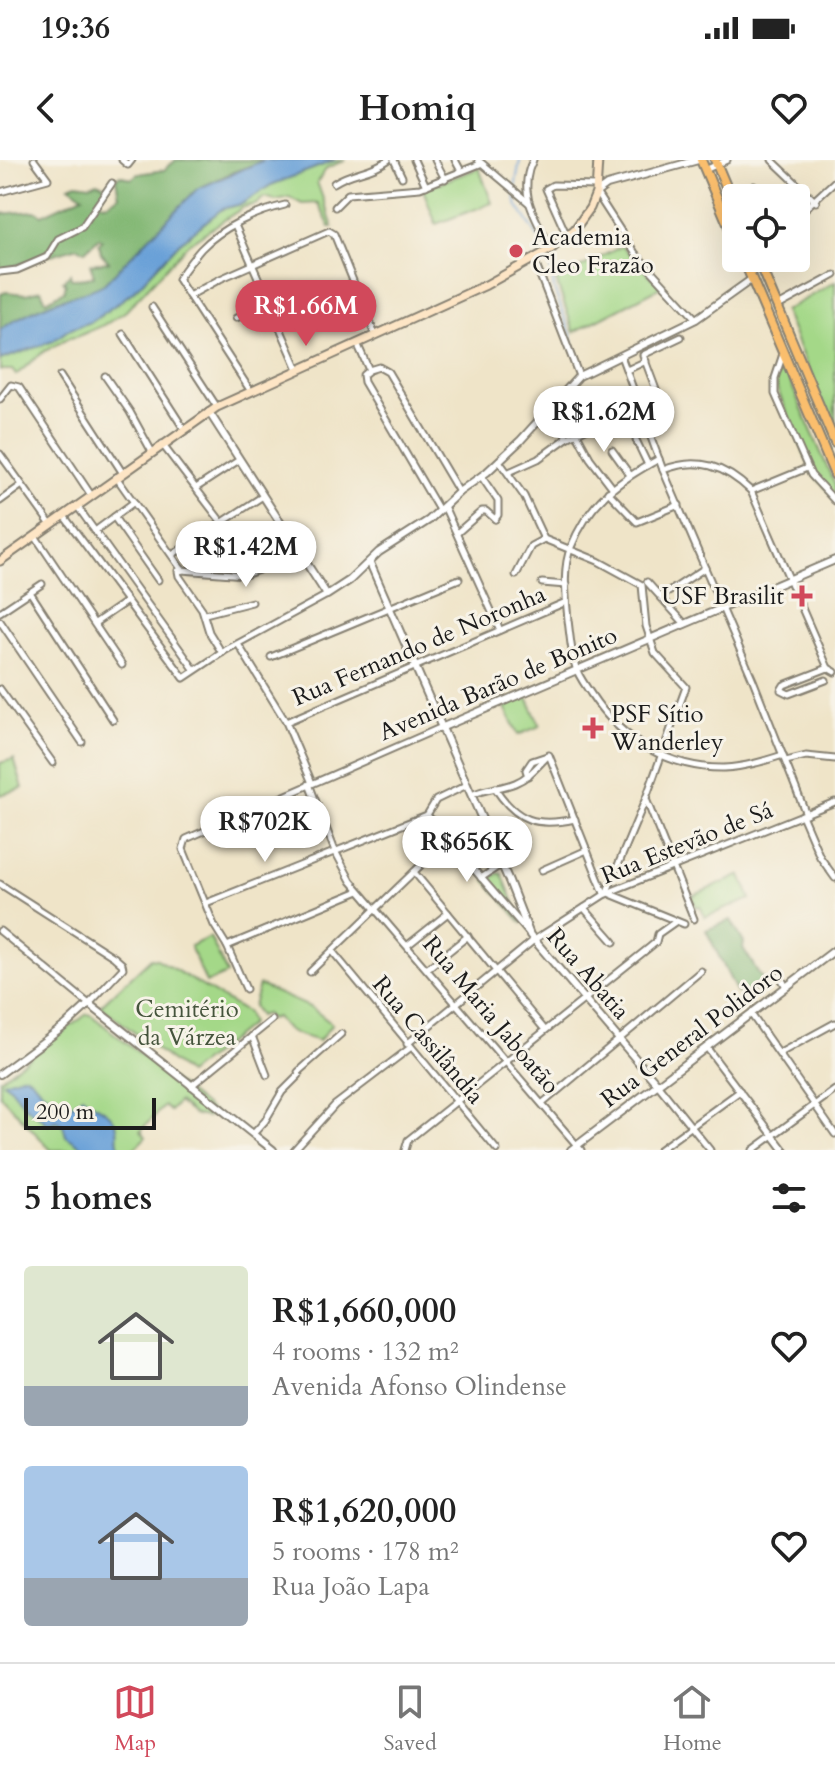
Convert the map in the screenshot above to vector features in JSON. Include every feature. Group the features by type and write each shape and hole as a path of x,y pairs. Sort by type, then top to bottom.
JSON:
{"main road":[{"path":"0,561 213,410 549,251 584,219 597,189 598,160"},
{"path":"699,160 722,210"},
{"path":"716,163 725,184"},
{"path":"597,174 607,185"},
{"path":"749,272 835,475"},
{"path":"763,272 835,443"}],"street":[{"path":"0,192 48,179 34,160"},
{"path":"334,183 391,160 402,177"},
{"path":"398,168 414,160 426,186"},
{"path":"435,160 445,179"},
{"path":"455,160 461,171"},
{"path":"533,160 525,185 549,251"},
{"path":"567,237 547,195 547,187 597,189 699,160"},
{"path":"705,170 727,160"},
{"path":"772,160 816,202"},
{"path":"335,207 348,194 426,186 479,162 529,203"},
{"path":"810,206 835,181"},
{"path":"0,272 17,270 47,257 58,239 82,227 112,183"},
{"path":"597,189 635,253 696,319"},
{"path":"250,390 178,279 202,247 235,225 265,210 285,205"},
{"path":"235,225 298,369"},
{"path":"189,296 327,231 334,234 375,335"},
{"path":"534,260 579,376"},
{"path":"777,307 835,275"},
{"path":"64,516 184,678 224,651 327,595 370,563 379,552 429,520 499,461 579,376 696,319 752,279"},
{"path":"236,318 269,304"},
{"path":"152,307 239,460 327,595"},
{"path":"123,334 184,429"},
{"path":"627,370 681,337"},
{"path":"357,343 369,370"},
{"path":"783,353 775,378 775,394 807,468 816,484 835,501"},
{"path":"621,356 663,470 785,758 820,857 835,878"},
{"path":"644,358 658,395"},
{"path":"459,492 388,372 383,367 369,370 363,375 364,382 457,533 500,630"},
{"path":"60,376 134,502 182,570"},
{"path":"105,376 152,452"},
{"path":"0,399 11,385 19,387 91,495"},
{"path":"509,472 538,459 567,438 640,403"},
{"path":"553,404 567,438"},
{"path":"577,434 610,489 637,522 679,505"},
{"path":"636,440 648,465"},
{"path":"162,444 258,570"},
{"path":"612,450 630,475"},
{"path":"0,454 51,525"},
{"path":"659,459 610,489 592,510 569,550 566,602 576,670 610,719 632,738 662,756 703,767 722,768 806,756 835,759"},
{"path":"196,488 239,460"},
{"path":"499,461 509,472 544,539 645,584 685,624"},
{"path":"663,470 690,462 717,466 751,491 828,668 835,672"},
{"path":"751,491 807,468"},
{"path":"457,533 482,511 495,519 498,515 498,501 481,476"},
{"path":"0,501 22,485"},
{"path":"172,555 263,496"},
{"path":"95,531 134,502"},
{"path":"77,506 194,669"},
{"path":"114,517 158,580"},
{"path":"35,536 122,665"},
{"path":"516,575 531,546 544,539"},
{"path":"224,651 209,632 205,614 178,571 237,575 258,570 295,545"},
{"name":"Avenida Barão de Bonito","path":"206,903 183,849 186,839 194,834 835,560"},
{"path":"370,563 532,938"},
{"path":"661,597 705,568"},
{"path":"271,657 459,579"},
{"path":"542,583 566,585"},
{"path":"0,612 42,584"},
{"path":"606,893 646,798 686,687 659,660 649,638 645,584"},
{"path":"30,592 113,720"},
{"path":"95,623 127,601"},
{"path":"205,614 252,602"},
{"name":"Rua Fernando de Noronha","path":"286,722 566,602"},
{"path":"0,621 82,742"},
{"name":"Rua Maria Jaboatão","path":"238,644 286,722 344,870 543,1103 576,1148"},
{"path":"826,680 789,694 781,690 784,685 828,668"},
{"path":"0,689 53,763"},
{"path":"472,795 517,783 548,755 606,893 684,924"},
{"path":"246,989 206,903 427,815 436,800 467,785"},
{"path":"495,788 509,807 528,820 556,823 575,819"},
{"path":"646,798 694,919"},
{"name":"Rua Estevão de Sá","path":"294,1150 335,1105 497,972 532,938 606,893 835,802"},
{"name":"Rua Abatia","path":"427,815 658,1085"},
{"path":"310,972 448,839"},
{"path":"542,870 587,850"},
{"path":"481,878 502,864"},
{"path":"414,872 545,1030"},
{"path":"0,885 67,926 123,966 66,1025 0,1074"},
{"path":"227,946 359,891"},
{"path":"584,908 614,942"},
{"path":"408,945 448,913"},
{"path":"405,1148 408,1140 650,947 657,941 657,935 675,922"},
{"path":"0,931 273,1150"},
{"path":"428,968 468,936"},
{"name":"Rua General Polidoro","path":"576,1148 835,950"},
{"name":"Rua Cassilândia","path":"333,952 497,1150"},
{"path":"543,1103 701,971"},
{"path":"780,976 786,987"},
{"path":"751,1014 835,1134"},
{"path":"191,1086 272,1020"},
{"path":"780,1053 835,1024"},
{"path":"253,1134 268,1117 282,1092 299,1075 298,1072 341,1034"},
{"path":"252,1036 267,1075"},
{"path":"707,1048 784,1150"},
{"path":"658,1085 710,1150"},
{"path":"753,1150 835,1090"},
{"path":"659,1150 740,1091"}],"green space":[{"path":"176,160 266,160 197,189 104,284 38,309 0,330 1,294 26,294 41,290 46,301 64,291 66,284 63,281 70,274 71,279 91,277 94,276 90,264 109,262 101,253 99,244 102,240 99,238 85,251 78,247 0,270 0,214 35,211 42,215 83,196 69,186 77,183 90,185 97,182 107,186 99,202 106,204 119,196 116,179 120,175 131,179 138,174 164,170"},
{"path":"336,160 345,160 327,168 317,182 333,227 330,227 318,203 302,204 289,197 276,200 264,197 188,244 126,311 106,324 43,352 16,375 12,370 0,370 0,360 53,341 68,330 93,321 134,291 179,243 222,209 242,204 271,185"},
{"path":"479,168 492,203 436,224 423,189"},
{"path":"622,246 661,287 574,332 556,280"},
{"path":"835,282 835,436 784,311"},
{"path":"782,363 835,485 835,498 813,474 777,389 776,380"},
{"path":"527,697 540,726 518,735 505,707"},
{"path":"14,759 23,788 0,795 0,763"},
{"path":"502,874 523,924 485,880"},
{"path":"741,875 751,899 705,917 692,896"},
{"path":"731,920 744,943 743,948 767,987 764,990 737,993 706,930"},
{"path":"210,937 227,974 206,983 190,946"},
{"name":"Cemitério da Várzea","path":"151,958 247,1013 251,1024 188,1074 100,1006"},
{"path":"259,985 312,1008 332,1024 319,1041 290,1031 276,1017 259,1016 253,1006"},
{"path":"87,1014 214,1113 207,1117 194,1115 178,1102 170,1111 164,1106 141,1130 146,1137 133,1150 51,1150 0,1095 0,1079"}],"water":[{"path":"264,160 336,160 271,185 242,204 222,209 179,243 134,291 93,321 68,330 53,341 0,360 0,330 38,309 104,284 197,189"},
{"path":"24,1075 54,1098 73,1104 82,1096 106,1111 116,1124 121,1150 84,1148 66,1136 63,1125 56,1121 48,1124 25,1106 3,1082"}],"waterway":[{"path":"520,160 516,203 546,249"},
{"path":"549,255 554,289 573,341"}],"place":[{"name":"Academia Cleo Frazão","path":"516,251"},
{"name":"USF Brasilit","path":"802,596"},
{"name":"PSF Sítio Wanderley","path":"593,728"}]}
